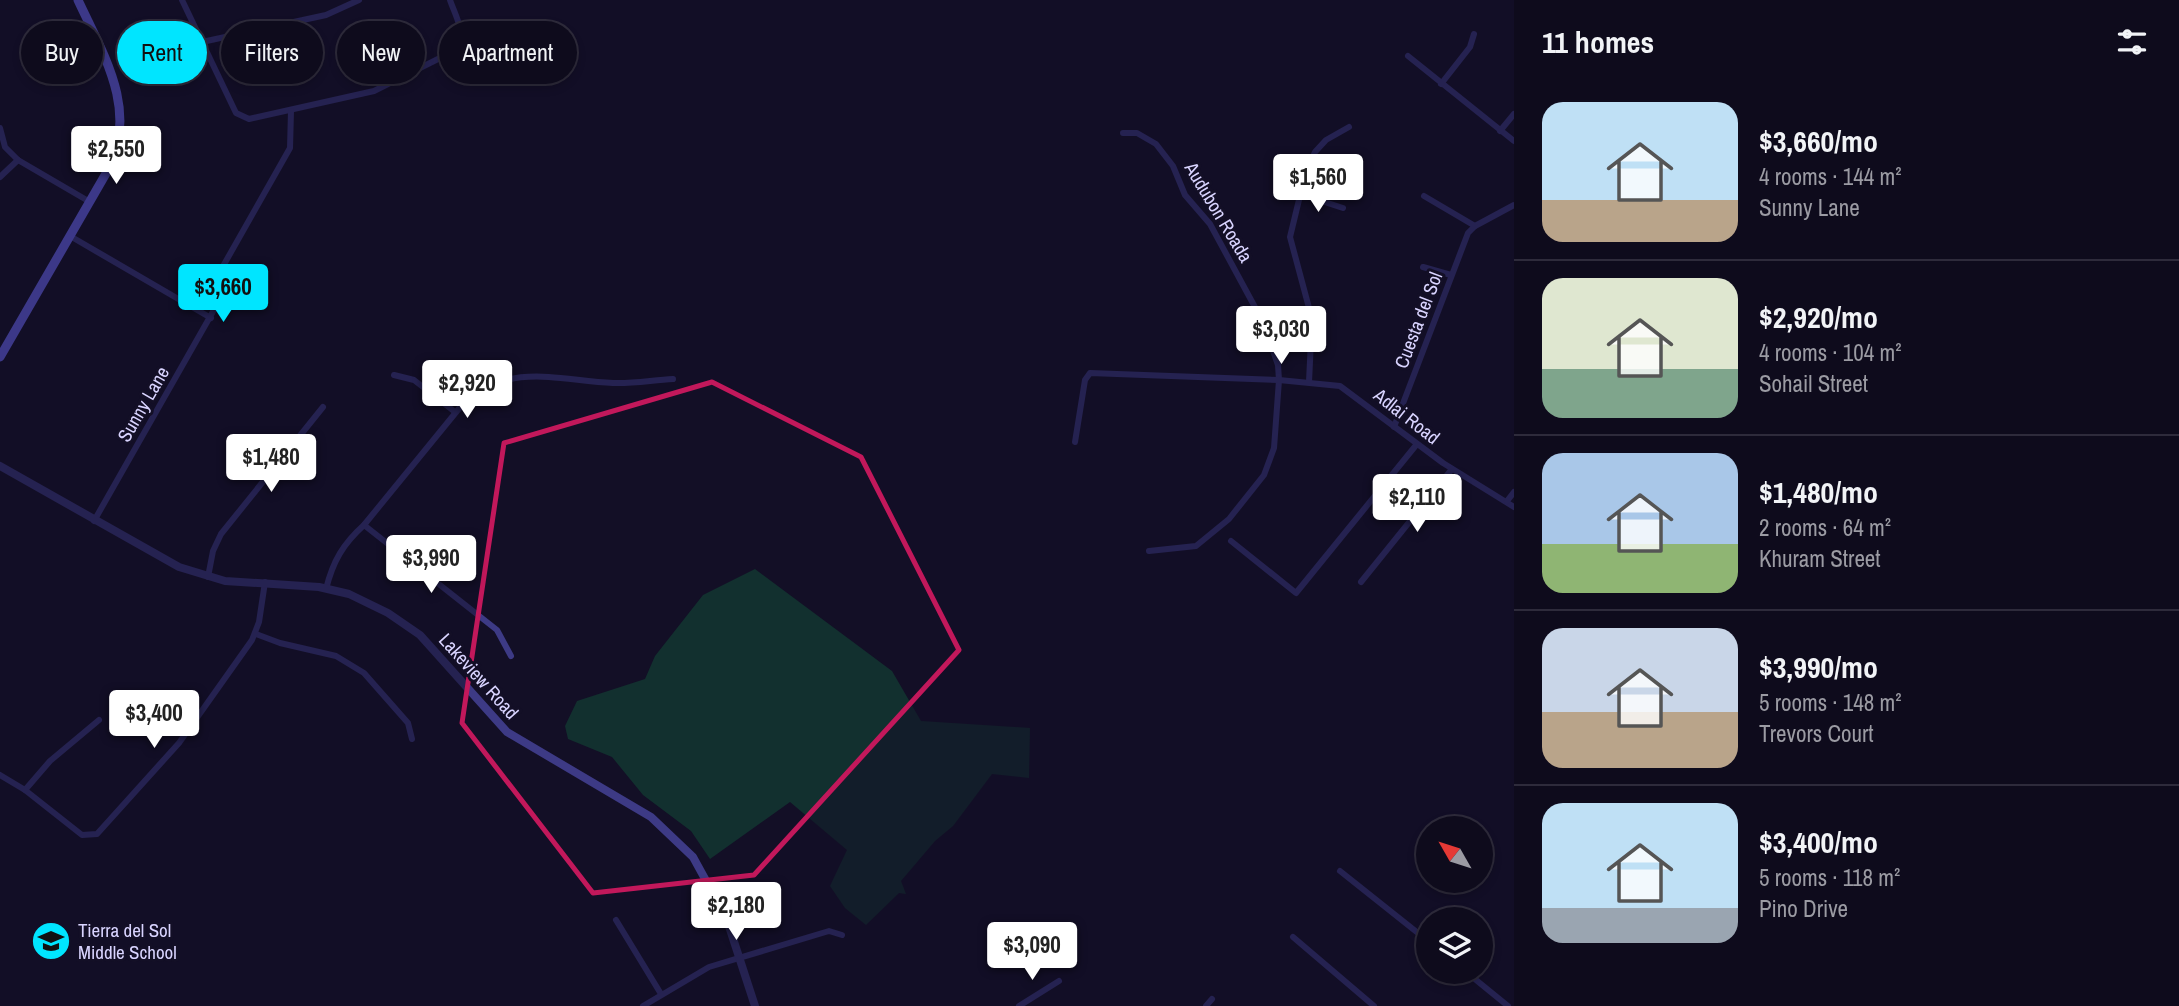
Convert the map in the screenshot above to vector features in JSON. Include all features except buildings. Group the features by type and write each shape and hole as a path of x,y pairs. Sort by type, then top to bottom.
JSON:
{"main road":[{"path":"0,357 90,202 117,149 121,114 117,85 78,0"}],"street":[{"path":"182,0 192,21"},
{"path":"207,42 326,15 359,0"},
{"path":"207,53 235,111 242,118 292,111 378,90 456,50 461,43 450,0"},
{"path":"1441,83 1470,47 1474,34"},
{"path":"1408,56 1514,141"},
{"name":"Sunny Lane","path":"94,521 211,318 221,296 223,265 290,148 292,111"},
{"path":"1500,131 1514,114"},
{"path":"1309,382 1312,319 1290,237 1300,194 1315,152 1326,140 1349,127"},
{"path":"0,128 5,147 18,160 90,202"},
{"name":"Audubon Roada","path":"1123,134 1137,132 1156,144 1173,166 1185,195 1210,224 1263,322 1278,365 1279,380 1274,448 1264,475 1229,519 1196,546 1149,551"},
{"path":"0,177 18,160"},
{"path":"1300,194 1343,208"},
{"path":"1424,196 1475,226 1514,205"},
{"name":"Cuesta del Sol","path":"1394,427 1451,275 1468,233 1475,226"},
{"path":"70,236 211,318"},
{"path":"1423,267 1451,275"},
{"name":"Adlai Road","path":"1075,442 1085,380 1090,373 1279,380 1340,386 1452,469 1514,506"},
{"path":"394,375 414,380 456,412"},
{"path":"326,589 338,553 456,412 477,391 514,376 615,383 673,379"},
{"path":"208,577 213,551 221,534 323,407"},
{"path":"1231,541 1296,593 1417,444"},
{"name":"Lakeview Road","path":"0,466 165,561 225,581 265,582 349,594 388,613 420,635 519,742 651,817 692,857 711,886 739,956 755,1006"},
{"path":"1361,582 1452,469"},
{"path":"1507,501 1514,492"},
{"path":"364,525 497,630 511,656"},
{"path":"0,775 25,790 82,835 94,836 179,743 256,634 265,582"},
{"path":"256,634 280,643 336,656 364,673 408,723 412,739"},
{"path":"25,790 50,761 99,720"},
{"path":"1340,871 1416,931"},
{"path":"616,920 662,994"},
{"path":"643,1006 709,967 739,956 829,931 842,935"},
{"path":"1293,937 1374,1006"},
{"path":"1019,1006 1059,981"},
{"path":"1481,984 1508,1006"},
{"path":"1206,1006 1212,999"}],"highlighted area":[{"path":"712,382 861,457 959,650 754,875 593,893 462,723 504,443"}],"green space":[{"path":"755,569 892,671 921,721 1030,728 1029,778 992,774 953,826 935,841 901,881 906,894 899,893 866,925 845,908 830,886 847,850 790,802 710,859 691,831 643,795 612,757 568,739 565,726 577,701 645,679 655,656 703,595"}],"place":[{"name":"Tierra del Sol Middle School","path":"51,941"}]}
